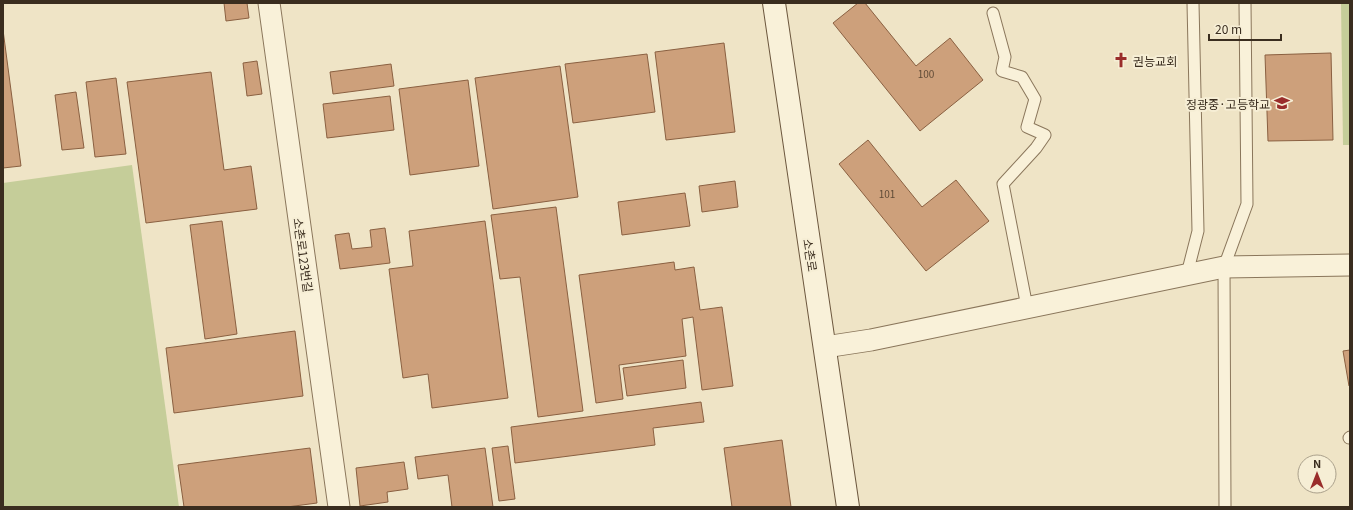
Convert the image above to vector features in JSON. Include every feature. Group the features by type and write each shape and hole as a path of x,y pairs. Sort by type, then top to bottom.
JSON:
{"street":[{"name":"소촌로123번길","path":"269,3 339,507"},
{"name":"소촌로","path":"774,3 848,507"},
{"path":"825,347 871,340 1224,267 1350,265"}],"lane":[{"path":"1187,274 1198,231 1193,3"},
{"path":"1224,507 1224,267 1247,204 1245,3"},
{"path":"993,13 1005,57 1002,71 1022,77 1035,99 1027,127 1045,135 1036,148 1003,184 1027,307"}],"green space":[{"path":"1341,3 1350,3 1350,145 1343,145"},
{"path":"132,165 179,507 3,507 3,183"}],"building":[{"path":"224,3 247,3 249,18 226,21"},
{"path":"858,3 865,3 916,66 950,38 983,80 920,131 833,23"},
{"path":"3,30 21,166 3,168"},
{"path":"724,43 735,132 666,140 655,52"},
{"path":"1331,53 1333,140 1268,141 1265,55"},
{"path":"647,54 655,112 573,123 565,64"},
{"path":"257,61 262,94 247,96 243,63"},
{"path":"391,64 394,86 333,94 330,72"},
{"path":"560,66 578,197 493,209 475,78"},
{"path":"211,72 224,170 251,166 257,209 146,223 127,82"},
{"path":"116,78 126,154 95,157 86,82"},
{"path":"468,80 479,166 410,175 399,89"},
{"path":"76,92 84,148 62,150 55,95"},
{"path":"390,96 394,130 327,138 323,104"},
{"path":"868,140 922,207 956,180 989,221 926,271 839,164"},
{"path":"735,181 738,207 702,212 699,186"},
{"path":"685,193 690,226 622,235 618,202"},
{"path":"556,207 583,411 538,417 520,277 500,279 491,215"},
{"path":"222,221 237,334 205,339 190,225"},
{"path":"485,221 508,398 432,408 428,374 403,378 389,269 413,266 409,231"},
{"path":"385,228 390,263 340,269 335,235 349,233 352,249 372,247 370,230"},
{"path":"674,262 675,270 694,267 700,310 722,307 733,386 702,390 693,317 682,319 686,356 619,365 623,399 596,403 579,275"},
{"path":"295,331 303,396 174,413 166,348"},
{"path":"1350,350 1350,385 1349,386 1343,351"},
{"path":"683,360 686,388 627,396 623,368"},
{"path":"701,402 704,422 653,428 655,445 515,463 511,427"},
{"path":"782,440 791,507 732,507 724,448"},
{"path":"508,446 515,499 499,501 492,448"},
{"path":"310,448 317,503 287,507 184,507 178,465"},
{"path":"485,448 493,507 452,507 448,475 418,479 415,457"},
{"path":"404,462 408,489 387,492 388,502 360,506 356,468"}],"place":[{"name":"권능교회","path":"1121,60"},
{"name":"정광중·고등학교","path":"1282,103"}]}
